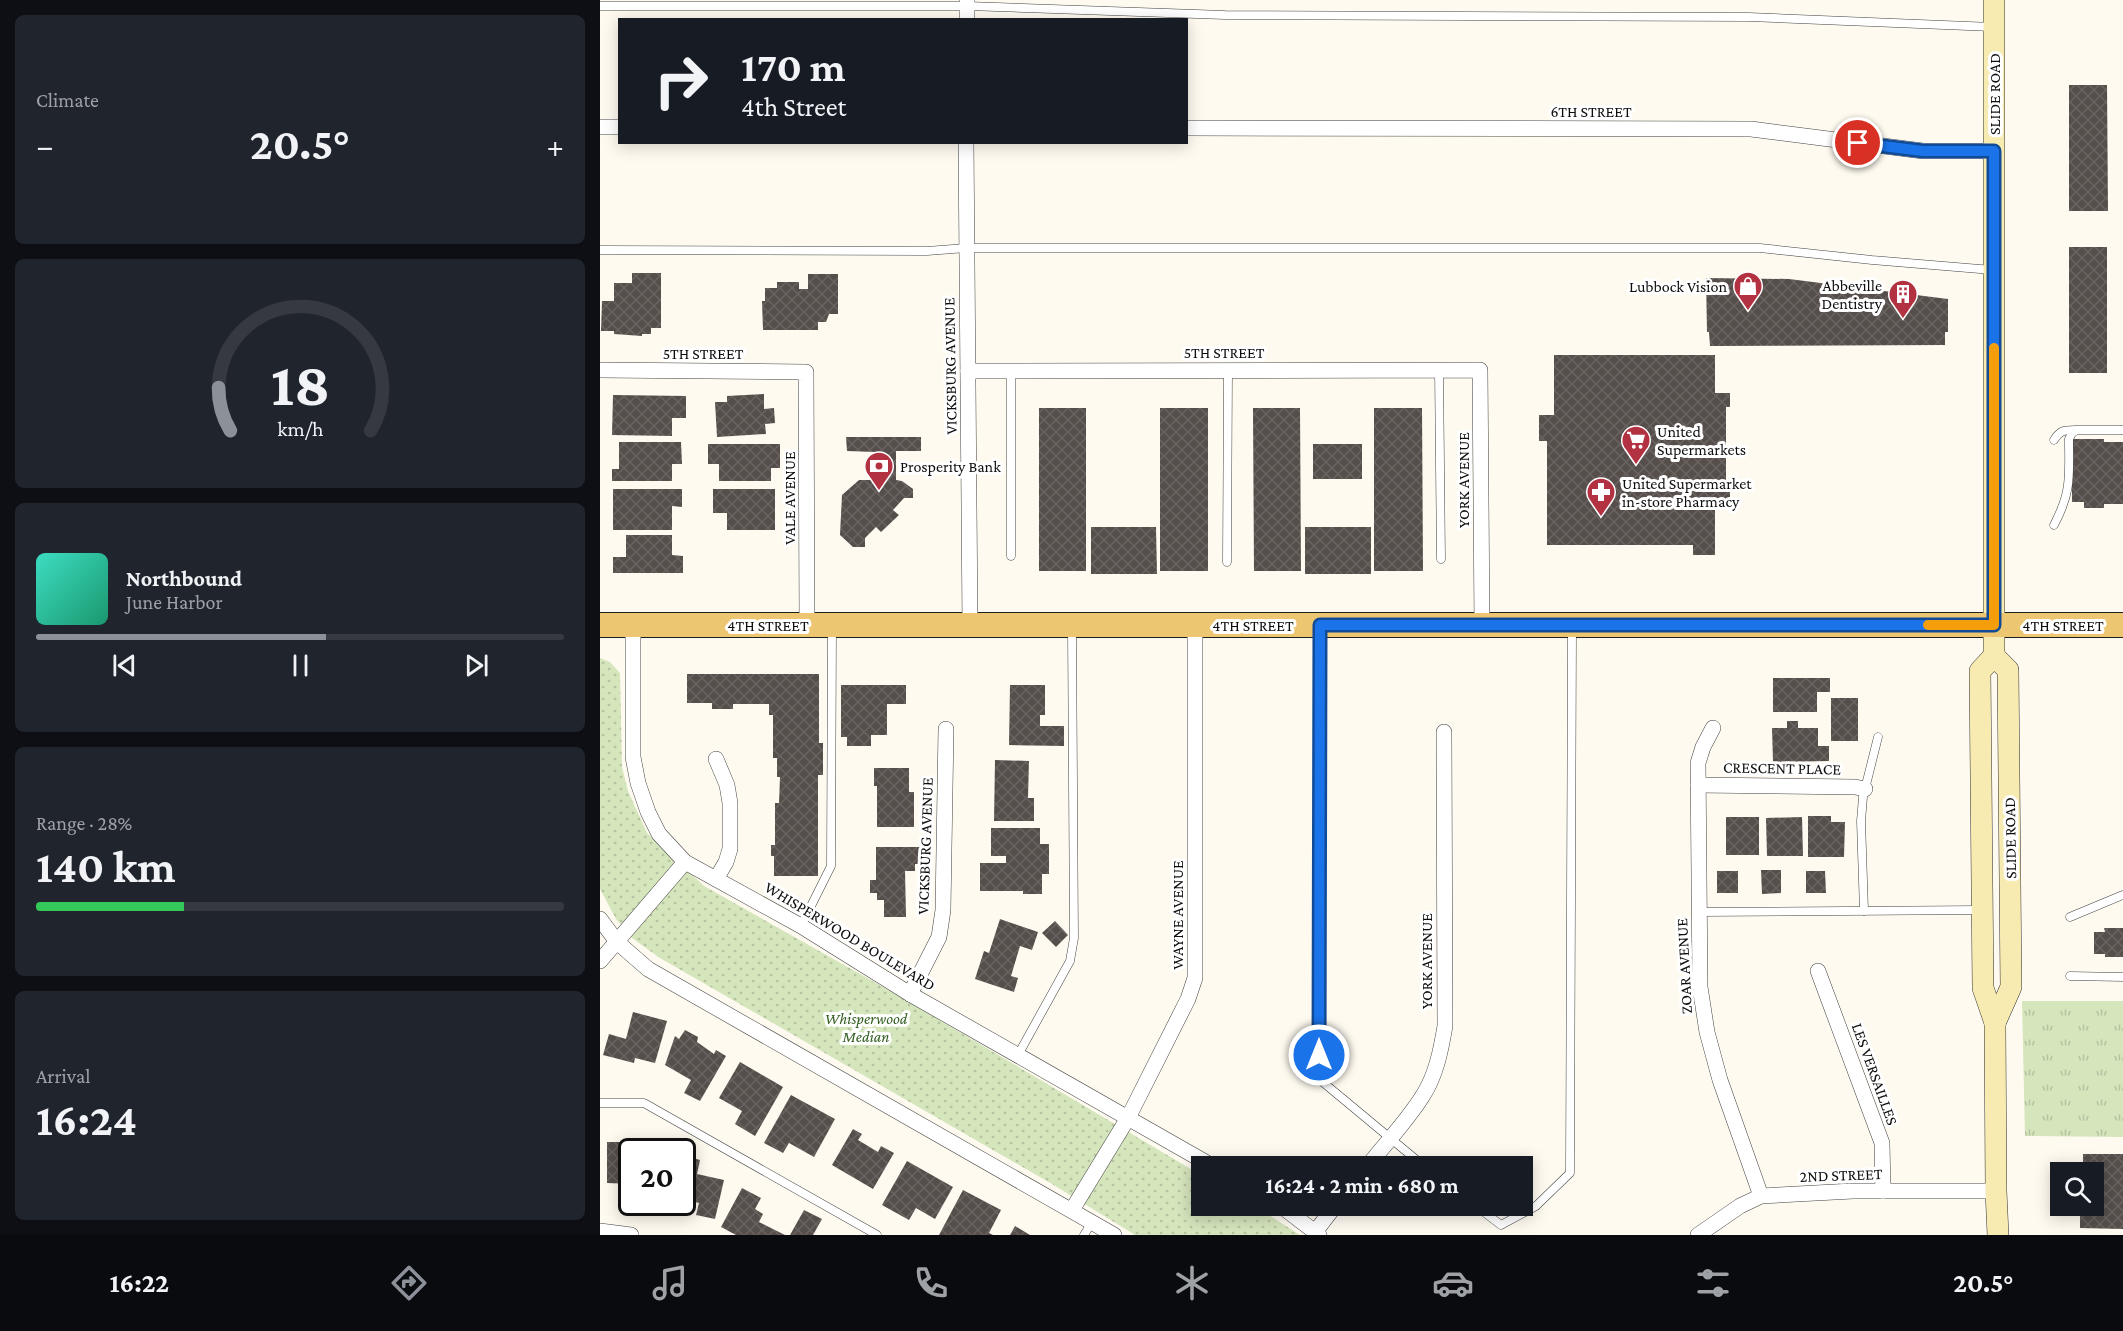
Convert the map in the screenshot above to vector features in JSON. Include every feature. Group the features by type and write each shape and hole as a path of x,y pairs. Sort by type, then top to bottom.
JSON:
{"main road":[{"name":"SLIDE ROAD","path":"1994,0 1994,656 1980,671 1983,988 1995,1023 1998,1235"},
{"name":"4TH STREET","path":"600,626 2123,625"},
{"name":"SLIDE ROAD","path":"1994,656 2008,670 2011,976 2011,987 1995,1023"}],"street":[{"path":"600,127 618,127"},
{"name":"6TH STREET","path":"1188,128 1751,129 1923,151 1994,151"},
{"name":"VICKSBURG AVENUE","path":"966,144 970,625"},
{"name":"5TH STREET","path":"600,370 806,372"},
{"name":"5TH STREET","path":"968,371 1480,370"},
{"name":"YORK AVENUE","path":"1480,370 1482,625"},
{"name":"VALE AVENUE","path":"806,372 807,625"},
{"name":"WHISPERWOOD BOULEVARD","path":"633,626 633,757 638,783 659,834 685,862 801,926 910,994 1195,1156"},
{"name":"WAYNE AVENUE","path":"1072,1210 1128,1118 1188,999 1195,978 1195,626"},
{"name":"VICKSBURG AVENUE","path":"910,994 939,937 944,910 946,729"},
{"name":"ZOAR AVENUE","path":"1713,729 1703,747 1698,763 1700,987 1707,1032 1720,1080 1761,1196"},
{"name":"YORK AVENUE","path":"1376,1156 1423,1096 1441,1048 1444,1026 1444,732"},
{"path":"716,759 727,785 730,803 730,849 726,862 716,879"},
{"name":"CRESCENT PLACE","path":"1698,785 1865,789"},
{"path":"600,961 685,862"},
{"path":"600,919 617,942 648,969 1072,1210 1088,1228 1114,1235"},
{"name":"LES VERSAILLES","path":"1818,971 1882,1143 1883,1191"},
{"name":"2ND STREET","path":"1698,1235 1740,1206 1761,1196 1883,1191 1996,1191"},
{"path":"1294,1216 1317,1233 1328,1216"},
{"path":"600,1231 631,1235"}],"lane":[{"path":"600,6 967,8 1225,15 1749,17 1994,27"},
{"path":"600,250 1760,248 1994,270"},
{"path":"1011,370 1011,556"},
{"path":"1227,562 1228,370"},
{"path":"1439,370 1441,559"},
{"path":"2054,440 2058,433 2064,430 2123,430"},
{"path":"2054,525 2067,494 2069,439 2077,430"},
{"path":"801,926 831,866 832,625"},
{"path":"1018,1055 1070,961 1074,938 1072,625"},
{"path":"1320,625 1319,1079 1411,1156"},
{"path":"1533,1208 1570,1173 1572,625"},
{"path":"1864,911 1861,821 1865,789 1878,738"},
{"path":"2070,917 2123,895"},
{"path":"1700,912 1981,910"},
{"path":"2070,976 2123,976"},
{"path":"600,1103 644,1103 878,1235"},
{"path":"1489,1216 1501,1225 1518,1216"}],"green space":[{"name":"Whisperwood Median","path":"600,658 610,662 620,673 622,767 628,791 647,833 704,886 892,992 1191,1169 1191,1216 1271,1216 1300,1235 1135,1235 1052,1184 660,958 632,938 616,919 600,889"},
{"path":"2022,1001 2123,1001 2123,1137 2025,1136"}],"building":[{"path":"2069,85 2107,85 2108,211 2069,211"},
{"path":"2069,247 2107,247 2107,373 2069,373"},
{"path":"632,273 661,273 661,328 651,328 651,334 642,334 642,336 601,331 602,301 614,301 614,283 632,283"},
{"path":"808,274 838,274 838,314 829,314 826,322 818,322 818,330 763,330 762,301 765,301 765,288 777,288 777,282 799,282 799,289 808,289"},
{"path":"1706,278 1789,279 1948,299 1948,332 1945,332 1945,345 1710,346 1709,332 1707,332"},
{"name":"United Supermarkets","path":"1554,355 1715,355 1715,393 1730,393 1730,407 1726,407 1726,489 1730,489 1730,502 1715,502 1715,555 1693,555 1693,545 1547,545 1547,441 1539,441 1539,415 1554,415"},
{"path":"764,394 764,409 774,408 775,423 765,424 766,434 717,437 715,402 727,402 727,396"},
{"path":"613,395 686,396 686,418 672,418 672,436 612,435"},
{"path":"1039,408 1086,408 1086,571 1039,571"},
{"path":"1160,408 1208,408 1208,571 1160,571"},
{"path":"1253,408 1300,408 1301,571 1254,571"},
{"path":"1374,408 1422,408 1423,571 1374,571"},
{"name":"Prosperity Bank","path":"846,437 921,437 921,451 896,451 896,480 902,481 913,489 913,498 904,498 893,510 899,515 881,532 876,527 865,538 865,547 853,547 840,535 842,495 859,480 875,480 875,452 847,451"},
{"path":"2072,439 2104,439 2104,442 2123,442 2123,504 2104,504 2104,508 2084,508 2084,502 2072,502"},
{"path":"619,442 681,442 682,464 672,464 672,481 612,481 612,469 619,469"},
{"path":"708,444 780,444 780,468 771,468 771,481 719,481 719,464 708,464"},
{"path":"1313,444 1362,444 1362,479 1313,479"},
{"path":"613,489 682,489 682,507 672,506 672,530 613,530"},
{"path":"713,489 775,489 775,530 727,530 727,513 713,513"},
{"path":"1091,527 1156,527 1157,574 1091,574"},
{"path":"1305,527 1371,527 1371,574 1305,574"},
{"path":"626,535 672,535 672,555 683,556 683,573 613,573 613,557 626,557"},
{"path":"687,674 819,674 819,743 823,743 823,775 818,775 818,876 774,876 774,856 771,856 771,845 775,845 775,803 779,803 780,777 777,777 777,758 773,758 773,715 769,715 769,704 733,704 733,709 712,709 712,703 687,703"},
{"path":"1773,678 1830,678 1830,692 1817,692 1817,712 1773,712"},
{"path":"841,685 906,685 906,704 887,704 887,735 871,735 871,746 847,746 847,737 841,737"},
{"path":"1010,685 1045,685 1045,715 1040,715 1040,726 1064,726 1064,746 1009,745"},
{"path":"1831,698 1858,698 1858,741 1831,741"},
{"path":"1787,721 1798,721 1798,728 1818,728 1818,746 1829,746 1829,761 1773,762 1772,728 1787,728"},
{"path":"995,760 1029,761 1028,798 1034,798 1034,821 994,821"},
{"path":"874,768 909,768 909,792 914,792 914,827 877,827 877,786 874,786"},
{"path":"1808,816 1831,816 1831,822 1845,822 1844,857 1808,857"},
{"path":"1726,817 1759,817 1759,855 1726,855"},
{"path":"1802,817 1803,856 1767,856 1766,818"},
{"path":"991,828 1040,828 1040,844 1049,844 1049,874 1042,874 1042,894 1023,894 1023,891 980,891 980,863 1006,863 1006,856 991,856"},
{"path":"876,847 926,847 926,864 915,864 915,871 905,871 906,917 884,917 884,900 877,900 877,893 870,893 870,880 876,880"},
{"path":"1761,870 1781,870 1781,893 1762,894"},
{"path":"1717,871 1738,871 1738,893 1717,893"},
{"path":"1806,871 1825,871 1826,893 1806,893"},
{"path":"1000,919 1038,932 1032,950 1020,946 1011,976 1018,978 1014,992 975,979 984,951 989,953"},
{"path":"1055,921 1068,935 1056,947 1042,933"},
{"path":"2104,928 2123,928 2123,957 2105,957 2105,954 2094,954 2094,932 2105,932"},
{"path":"633,1012 667,1021 655,1063 635,1058 634,1063 603,1055 609,1034 626,1039"},
{"path":"685,1030 698,1037 697,1042 714,1054 716,1050 726,1056 700,1101 684,1093 691,1080 665,1065 675,1036 679,1039"},
{"path":"740,1062 783,1087 755,1136 735,1124 742,1111 719,1098"},
{"path":"791,1095 835,1119 814,1157 789,1143 783,1153 764,1143"},
{"path":"853,1129 862,1134 858,1140 878,1152 881,1146 894,1153 873,1189 832,1165"},
{"path":"607,1142 618,1142 618,1183 607,1183"},
{"path":"2083,1154 2123,1154 2123,1229 2080,1228 2080,1216 2104,1216 2104,1162 2083,1162"},
{"path":"696,1159 700,1160 697,1174 724,1180 715,1219 696,1215 699,1203 696,1202"},
{"path":"907,1161 953,1187 935,1219 916,1208 909,1220 882,1205"},
{"path":"742,1188 761,1198 755,1209 763,1214 759,1222 785,1235 736,1235 721,1227"},
{"path":"963,1190 1001,1210 989,1233 993,1235 939,1235"},
{"path":"804,1210 822,1219 813,1235 790,1235"},
{"path":"1015,1226 1030,1235 1010,1235"}],"slow traffic":[{"path":"1928,625 1994,625 1994,348"}],"place":[{"name":"Lubbock Vision","path":"1748,312"},
{"name":"Abbeville Dentistry","path":"1903,320"},
{"name":"United Supermarkets","path":"1636,466"},
{"name":"Prosperity Bank","path":"879,492"},
{"name":"United Supermarket in-store Pharmacy","path":"1601,518"}],"route":[{"path":"1319,1055 1320,625 1994,625 1994,151 1923,151 1858,143"}]}
